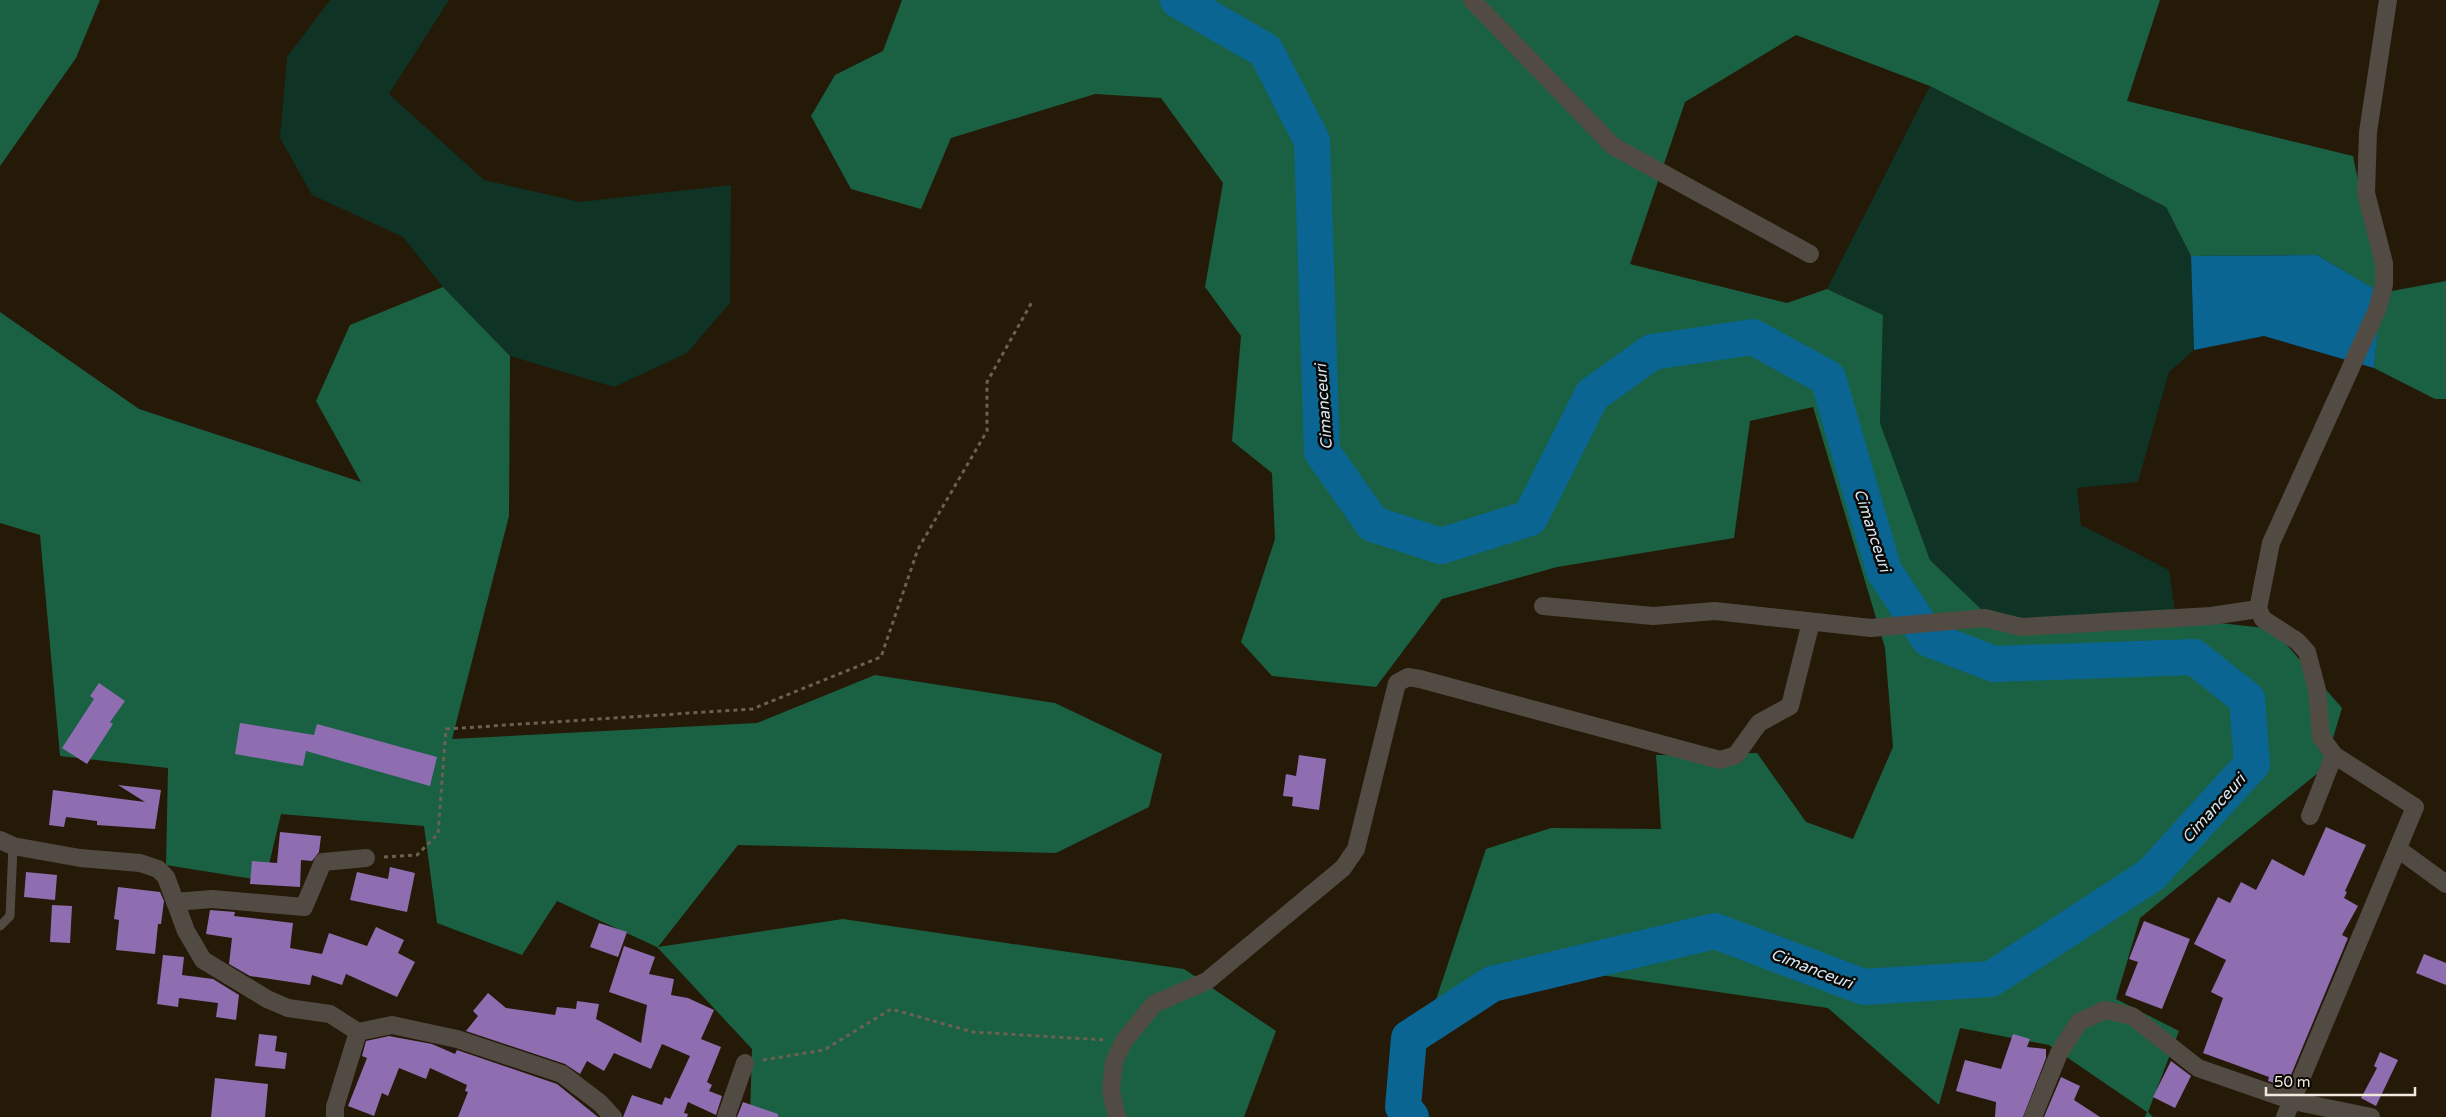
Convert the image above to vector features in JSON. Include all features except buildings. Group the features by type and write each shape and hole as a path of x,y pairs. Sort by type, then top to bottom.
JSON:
{"street":[{"path":"1472,0 1613,146 1810,254"},
{"path":"2285,1117 2415,807 2334,755 2320,737 2317,690 2307,652 2297,641 2263,619 2258,609 2271,542 2377,310 2384,285 2384,263 2366,193 2368,132 2388,0"},
{"path":"1543,606 1653,616 1715,611 1871,628 1985,618 2021,628 2211,616 2258,609"},
{"path":"1117,1117 1111,1091 1114,1062 1124,1041 1154,1004 1207,981 1343,868 1356,849 1397,683 1408,677 1420,679 1720,760 1736,755 1759,723 1790,706 1810,622"},
{"path":"2310,816 2334,755"},
{"path":"7,843 80,858 140,863 158,869 166,878 186,931 203,960 267,999 288,1008 330,1014 358,1032 392,1025 457,1039 562,1074 600,1103 613,1117"},
{"path":"2398,849 2446,884"},
{"path":"175,902 212,899 304,907 324,862 366,858"},
{"path":"2033,1117 2059,1053 2079,1022 2105,1010 2132,1016 2198,1068 2293,1101 2371,1117"},
{"path":"335,1117 335,1107 358,1032"},
{"path":"726,1117 745,1063"}],"lane":[{"path":"0,926 10,916 7,843"}],"path":[{"path":"366,858 417,855 438,834 446,729 752,709 881,657 918,549 986,432 987,382 1032,300"},
{"path":"745,1063 824,1050 891,1009 973,1032 1124,1041"}],"green space":[{"path":"0,0 100,0 76,58 0,166"},
{"path":"330,0 449,0 389,94 484,180 580,202 731,185 730,303 687,353 614,387 510,356 443,287 403,237 312,195 280,138 287,57"},
{"path":"902,0 2160,0 2127,101 2353,156 2381,293 2446,281 2446,399 2435,399 2374,368 2380,293 2317,255 2191,256 2166,207 1930,86 1796,35 1685,102 1630,264 1787,303 1827,289 1883,315 1880,423 1930,560 1982,610 2071,627 2176,618 2273,629 2342,708 2324,768 2140,918 2116,999 2179,1031 2148,1112 2153,1117 2145,1117 2147,1112 2049,1045 1960,1028 1939,1105 1828,1008 1587,973 1429,1021 1486,849 1551,828 1661,829 1656,755 1757,753 1806,822 1853,839 1893,747 1885,648 1813,407 1750,421 1734,538 1557,567 1442,599 1376,687 1272,676 1241,642 1275,539 1272,473 1232,441 1241,336 1205,287 1223,183 1161,98 1095,94 951,138 921,209 851,189 811,116 835,75 883,51"},
{"path":"1930,86 2166,207 2191,256 2194,350 2169,372 2138,482 2077,488 2081,525 2169,570 2176,618 2071,627 1982,610 1930,560 1880,423 1883,315 1827,289"},
{"path":"443,287 510,356 509,516 452,739 757,723 875,675 1055,703 1162,754 1149,807 1056,853 738,845 658,947 843,919 1184,969 1276,1031 1244,1117 750,1117 752,1049 657,947 557,901 522,955 437,923 424,826 281,814 265,881 166,865 168,768 60,756 40,535 0,523 0,312 139,409 361,482 316,401 350,325"}],"water":[{"path":"2317,255 2381,293 2374,368 2264,336 2194,350 2191,256"}],"waterway":[{"name":"Cimanceuri","path":"1178,0 1266,51 1312,141 1322,452 1373,524 1441,546 1530,518 1592,395 1652,352 1753,337 1828,378 1884,571 1929,639 1994,664 2194,657 2247,699 2252,764 2151,875 1991,979 1864,987 1715,931 1492,984 1409,1038 1403,1107 1411,1117"}]}
